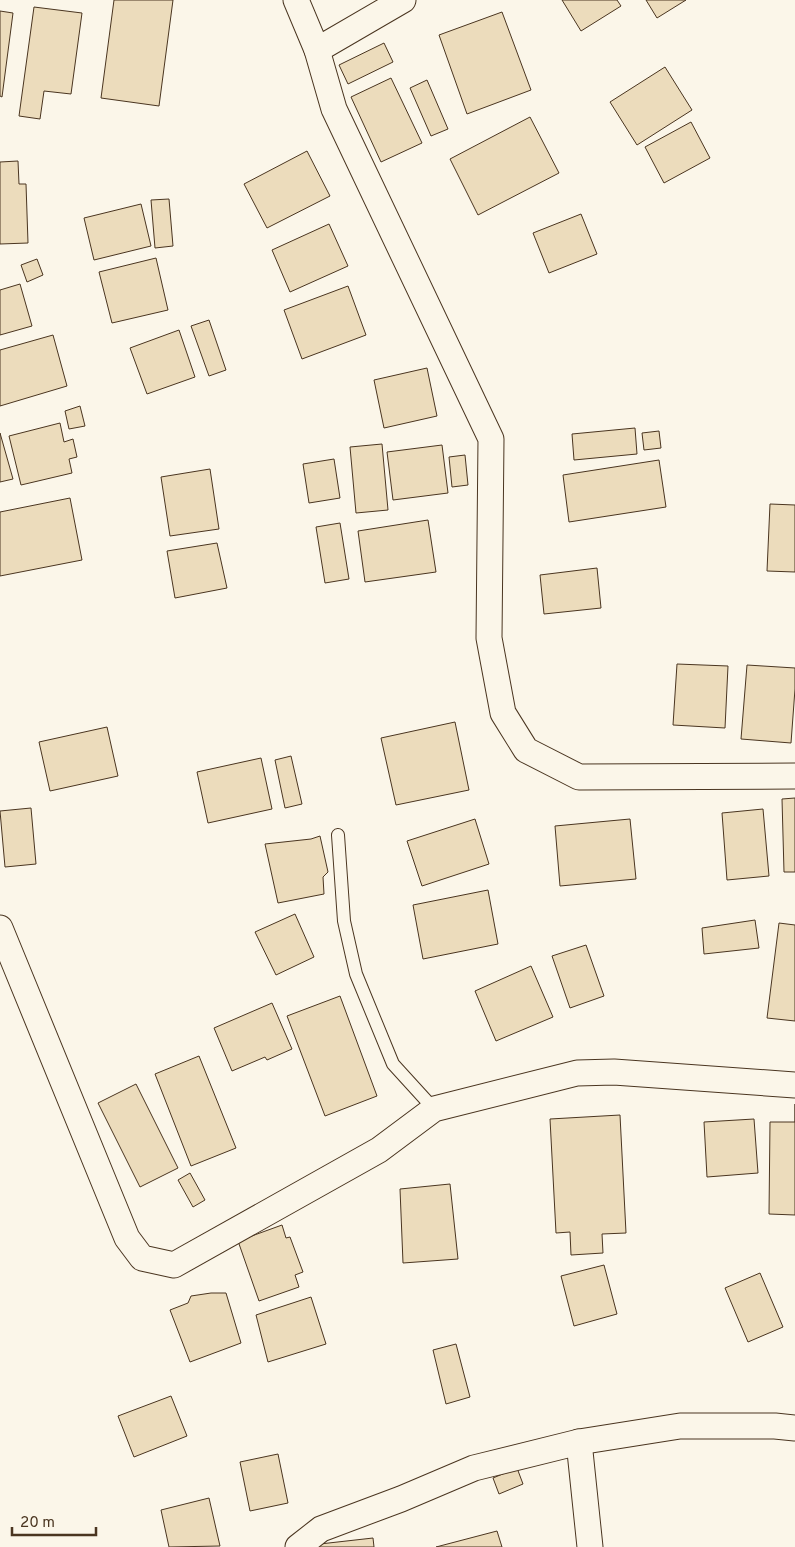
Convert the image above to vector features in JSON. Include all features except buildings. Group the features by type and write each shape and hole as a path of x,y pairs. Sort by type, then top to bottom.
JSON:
{"street":[{"path":"296,0 317,50 334,109 491,439 489,638 504,713 526,750 579,777 795,776"},
{"path":"317,50 403,0"},
{"path":"0,928 127,1238 142,1258 174,1265 379,1150 434,1109 577,1073 614,1072 795,1085"},
{"path":"298,1547 321,1529 401,1499 474,1468 579,1442 680,1426 775,1426 795,1428"},
{"path":"579,1442 590,1547"}],"lane":[{"path":"338,835 344,921 356,974 393,1064 434,1109"}]}
